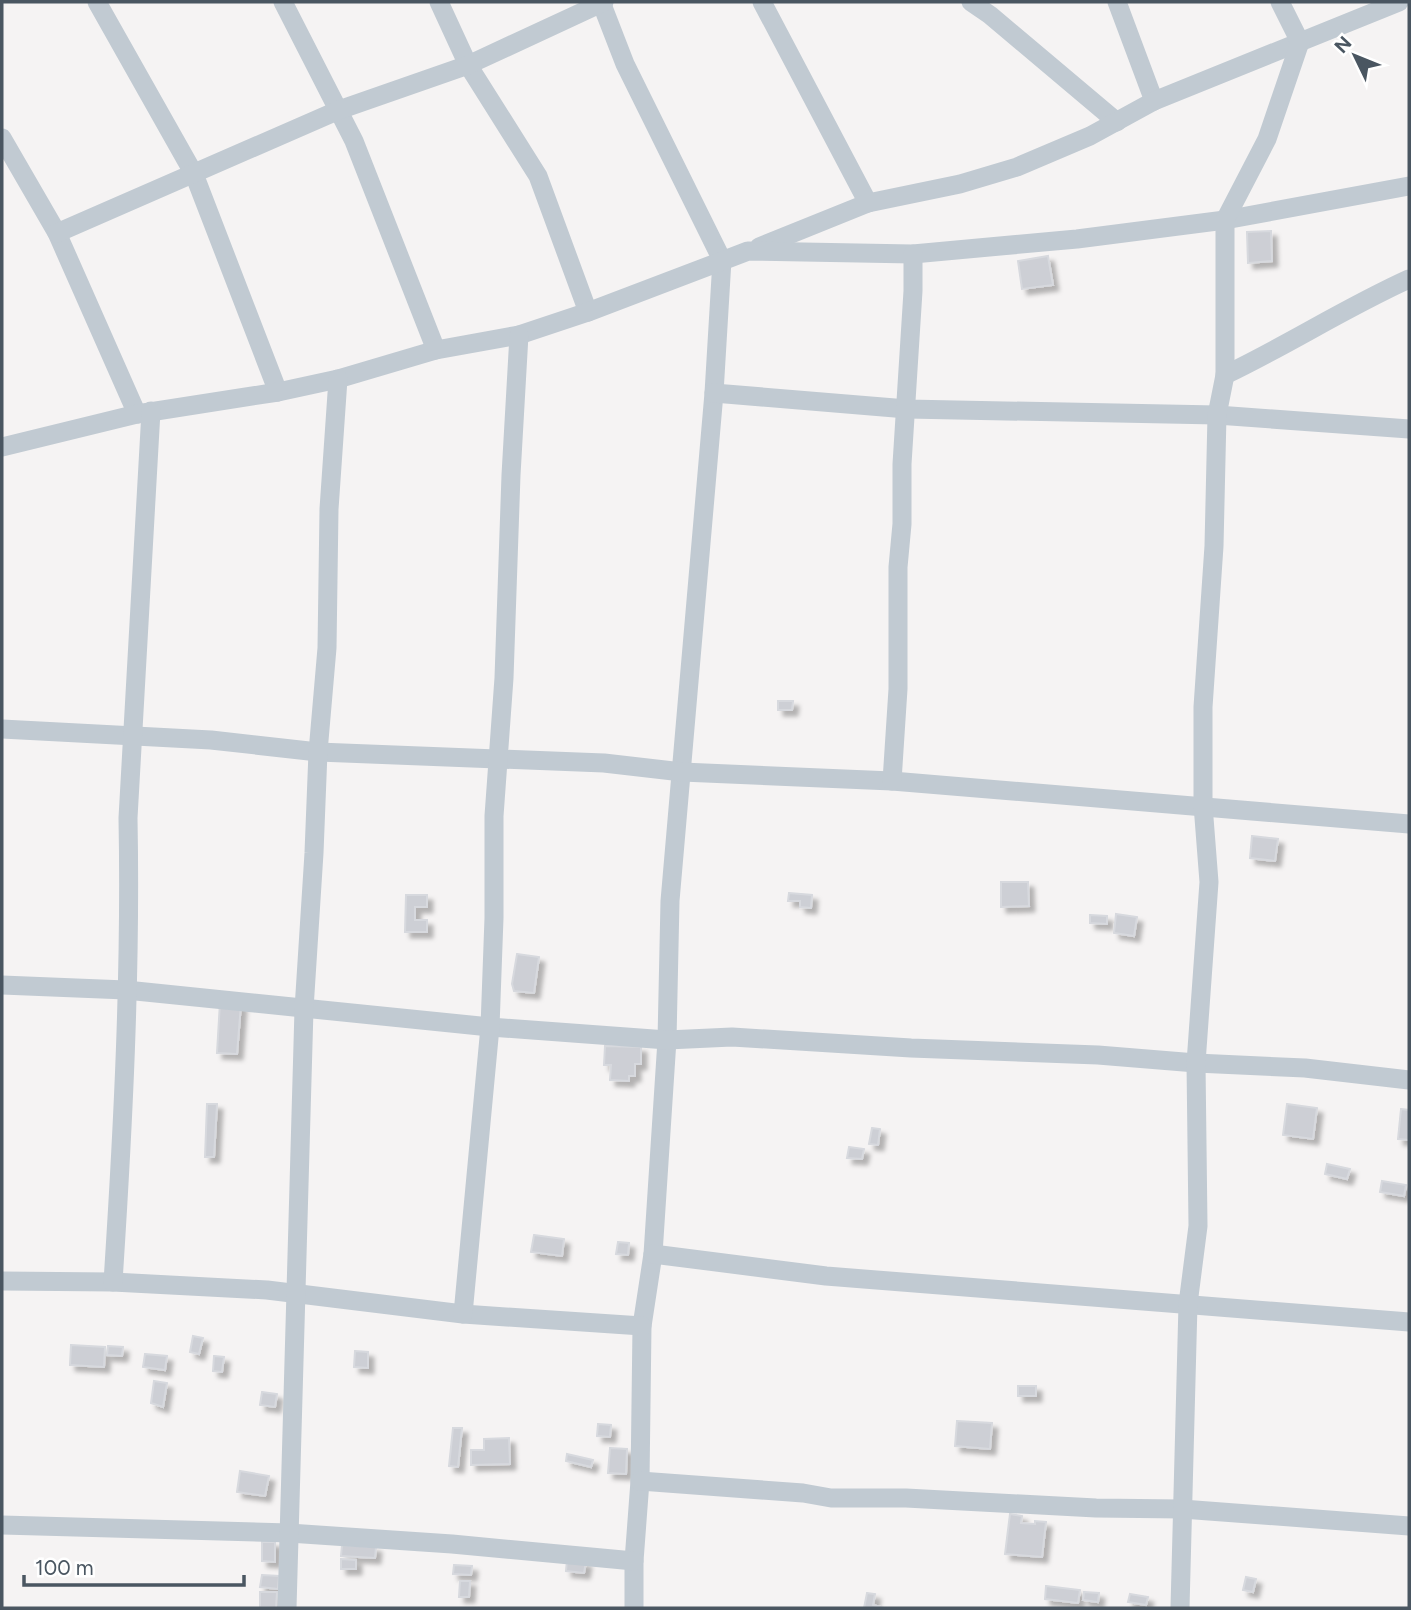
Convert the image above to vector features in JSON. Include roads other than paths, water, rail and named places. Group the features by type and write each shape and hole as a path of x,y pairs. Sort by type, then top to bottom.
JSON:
{"street":[{"path":"96,2 194,174 278,392"},
{"path":"283,2 354,141 436,351"},
{"path":"439,2 468,65 538,176 588,312"},
{"path":"57,233 339,110 468,65 602,2 625,64 722,260 714,393 670,901 667,1040 653,1254 642,1326 640,1481 634,1561 634,1608"},
{"path":"762,2 868,203"},
{"path":"971,2 1117,122"},
{"path":"1117,2 1154,102"},
{"path":"1180,1608 1188,1304 1198,1226 1196,1063 1209,882 1203,805 1203,707 1214,546 1217,415 1224,375 1226,220 1267,139 1300,42 1280,2"},
{"path":"2,447 144,412 278,392 338,379 436,351 519,335 588,312 868,203 960,184 1017,167 1090,136 1154,102 1399,2"},
{"path":"2,138 57,233 144,412 135,737 128,818 130,884 122,1140 113,1282"},
{"path":"748,251 913,254 1077,239 1226,220 1409,186"},
{"path":"892,781 898,689 898,567 913,254"},
{"path":"1224,375 1279,349 1355,303 1409,279"},
{"path":"463,1314 490,1027 495,918 494,816 504,678 519,335"},
{"path":"286,1608 304,1009 318,752 327,648 329,509 338,379"},
{"path":"714,393 907,409 1217,415 1409,429"},
{"path":"2,729 211,740 318,752 604,762 682,772 892,781 1409,824"},
{"path":"2,985 127,990 490,1027 667,1040 732,1037 911,1048 1098,1055 1305,1068 1409,1080"},
{"path":"653,1254 826,1276 1409,1322"},
{"path":"2,1281 113,1282 296,1293 463,1314 642,1326"},
{"path":"640,1481 803,1493 831,1498 906,1498 1096,1508 1182,1509 1409,1526"},
{"path":"2,1525 289,1534 452,1544 634,1561"}]}
